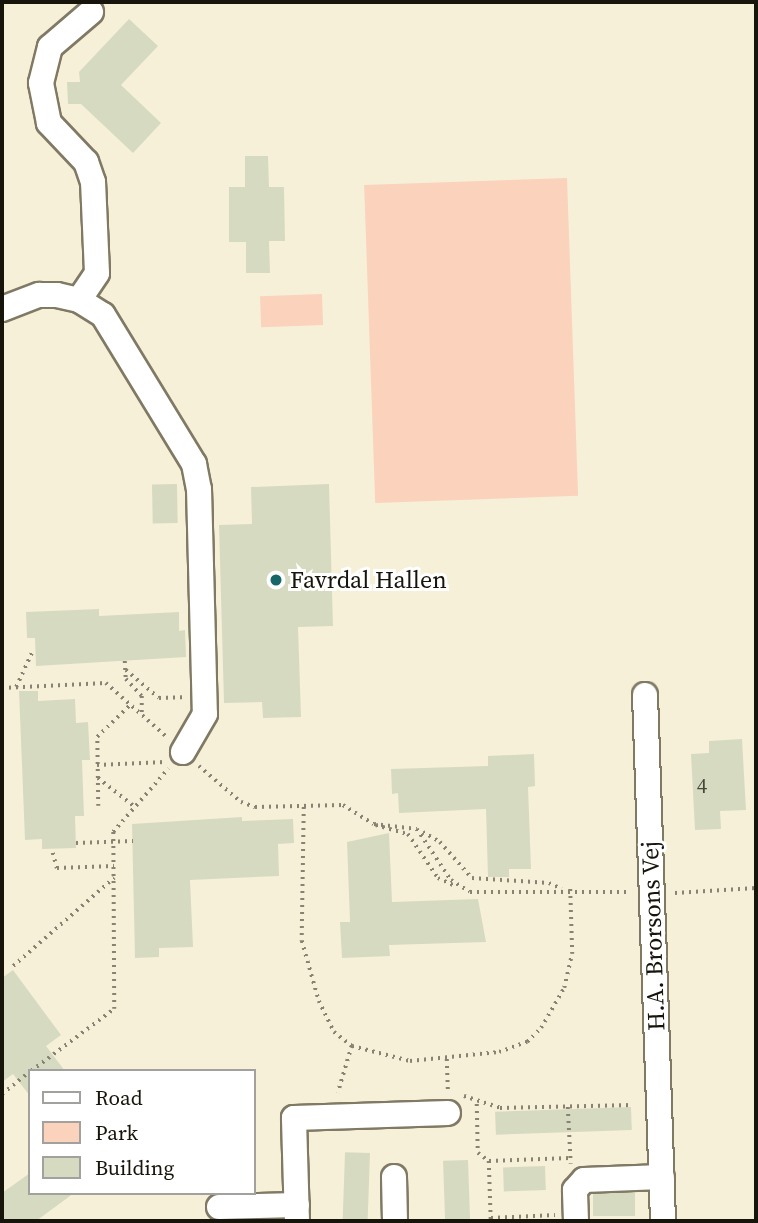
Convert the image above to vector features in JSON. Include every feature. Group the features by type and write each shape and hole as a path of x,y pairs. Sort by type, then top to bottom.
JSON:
{"street":[{"path":"79,300 97,273 93,182 86,162 49,123 41,83 50,47 91,12"},
{"path":"2,309 39,295 79,300 103,315 122,342 194,464 200,489 205,714 178,757"},
{"name":"H.A. Brorsons Vej","path":"646,695 663,1221"},
{"path":"219,1208 297,1213 294,1118 448,1113"},
{"path":"394,1177 395,1221"},
{"path":"576,1208 584,1180 662,1177"}],"path":[{"path":"16,687 33,650"},
{"path":"125,661 126,679 142,696 142,715"},
{"path":"126,670 159,698 205,696"},
{"path":"2,688 106,683 142,715 178,757 241,802 255,807 343,805 374,824 408,834 438,878 461,888 482,892 570,889 652,894 756,888"},
{"path":"98,806 97,737 130,705"},
{"path":"97,765 178,757"},
{"path":"33,1069 114,1009 113,832 178,757"},
{"path":"98,778 135,807"},
{"path":"304,807 302,941 319,1002 334,1032 352,1046 397,1060 447,1059 517,1048 541,1028 564,988 572,954 570,889"},
{"path":"374,824 417,829 440,842 472,878 549,883 564,890"},
{"path":"417,829 461,888"},
{"path":"76,843 133,841"},
{"path":"53,853 57,868 114,866"},
{"path":"13,966 114,877"},
{"path":"338,1116 340,1081 352,1046"},
{"path":"447,1059 448,1113"},
{"path":"2,1094 28,1073"},
{"path":"447,1086 477,1104 568,1107 633,1105"},
{"path":"477,1104 478,1153 489,1161 571,1158"},
{"path":"489,1161 491,1219 576,1208 568,1107"}],"green space":[{"path":"567,178 578,496 375,503 364,185"},
{"path":"322,294 323,325 261,327 260,296"}],"building":[{"path":"129,19 158,46 121,85 161,123 133,153 81,104 68,104 67,82 80,82 79,72"},
{"path":"245,156 268,156 269,187 284,187 285,241 269,241 270,273 246,273 246,242 229,242 229,187 245,187"},
{"path":"152,484 177,484 178,523 153,523"},
{"name":"Favrdal Hallen","path":"329,484 333,626 298,627 301,717 263,718 262,702 224,703 219,525 252,524 251,487"},
{"path":"99,609 99,616 179,612 179,631 185,630 186,657 36,666 35,638 27,638 26,612"},
{"path":"19,691 38,691 38,701 75,699 76,723 88,722 90,760 82,760 84,816 75,816 76,848 42,849 42,839 25,840"},
{"path":"742,739 746,810 720,811 721,829 695,830 691,754 709,753 709,741"},
{"path":"534,754 535,786 528,787 531,869 509,869 509,877 488,877 486,809 399,813 398,793 392,794 391,769 488,766 488,756"},
{"path":"242,817 242,821 293,819 294,843 278,844 279,876 190,880 193,947 159,948 159,957 135,958 132,824"},
{"path":"389,833 392,902 478,899 486,942 389,945 390,956 342,958 340,922 350,922 347,842"},
{"path":"13,970 61,1035 46,1046 63,1069 28,1069 28,1093 13,1074 2,1082 2,978"},
{"path":"631,1107 632,1130 496,1135 495,1112"},
{"path":"345,1152 370,1153 368,1221 343,1220"},
{"path":"468,1160 470,1221 445,1221 443,1161"},
{"path":"545,1166 546,1190 504,1191 503,1167"},
{"path":"28,1174 28,1195 71,1195 36,1221 2,1221 2,1193"},
{"path":"593,1193 635,1193 635,1216 593,1216"}],"place":[{"name":"Favrdal Hallen","path":"276,580"}]}
